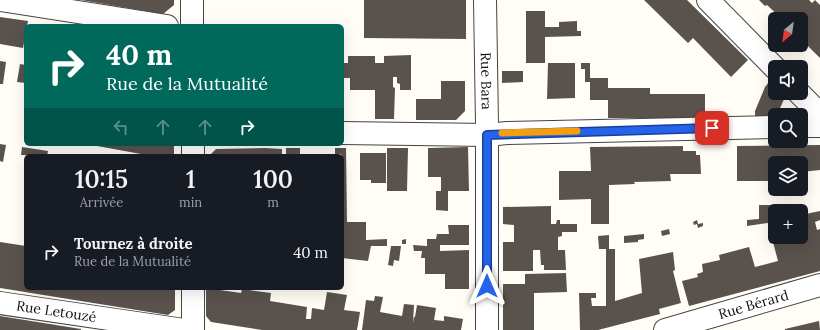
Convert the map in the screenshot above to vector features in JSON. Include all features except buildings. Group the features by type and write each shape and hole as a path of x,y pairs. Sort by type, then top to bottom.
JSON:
{"street":[{"path":"1,0 154,24"},
{"path":"192,0 192,24"},
{"name":"Rue Bara","path":"485,0 487,330"},
{"path":"708,0 768,61"},
{"path":"806,100 820,114"},
{"path":"808,126 820,126"},
{"path":"344,133 487,135 768,127"},
{"name":"Rue Bérard","path":"665,330 820,285"},
{"path":"192,330 193,290"},
{"name":"Rue Letouzé","path":"0,303 184,330"}],"slow traffic":[{"path":"502,133 577,131"}],"route":[{"path":"487,286 487,135 507,133 712,128"}]}
